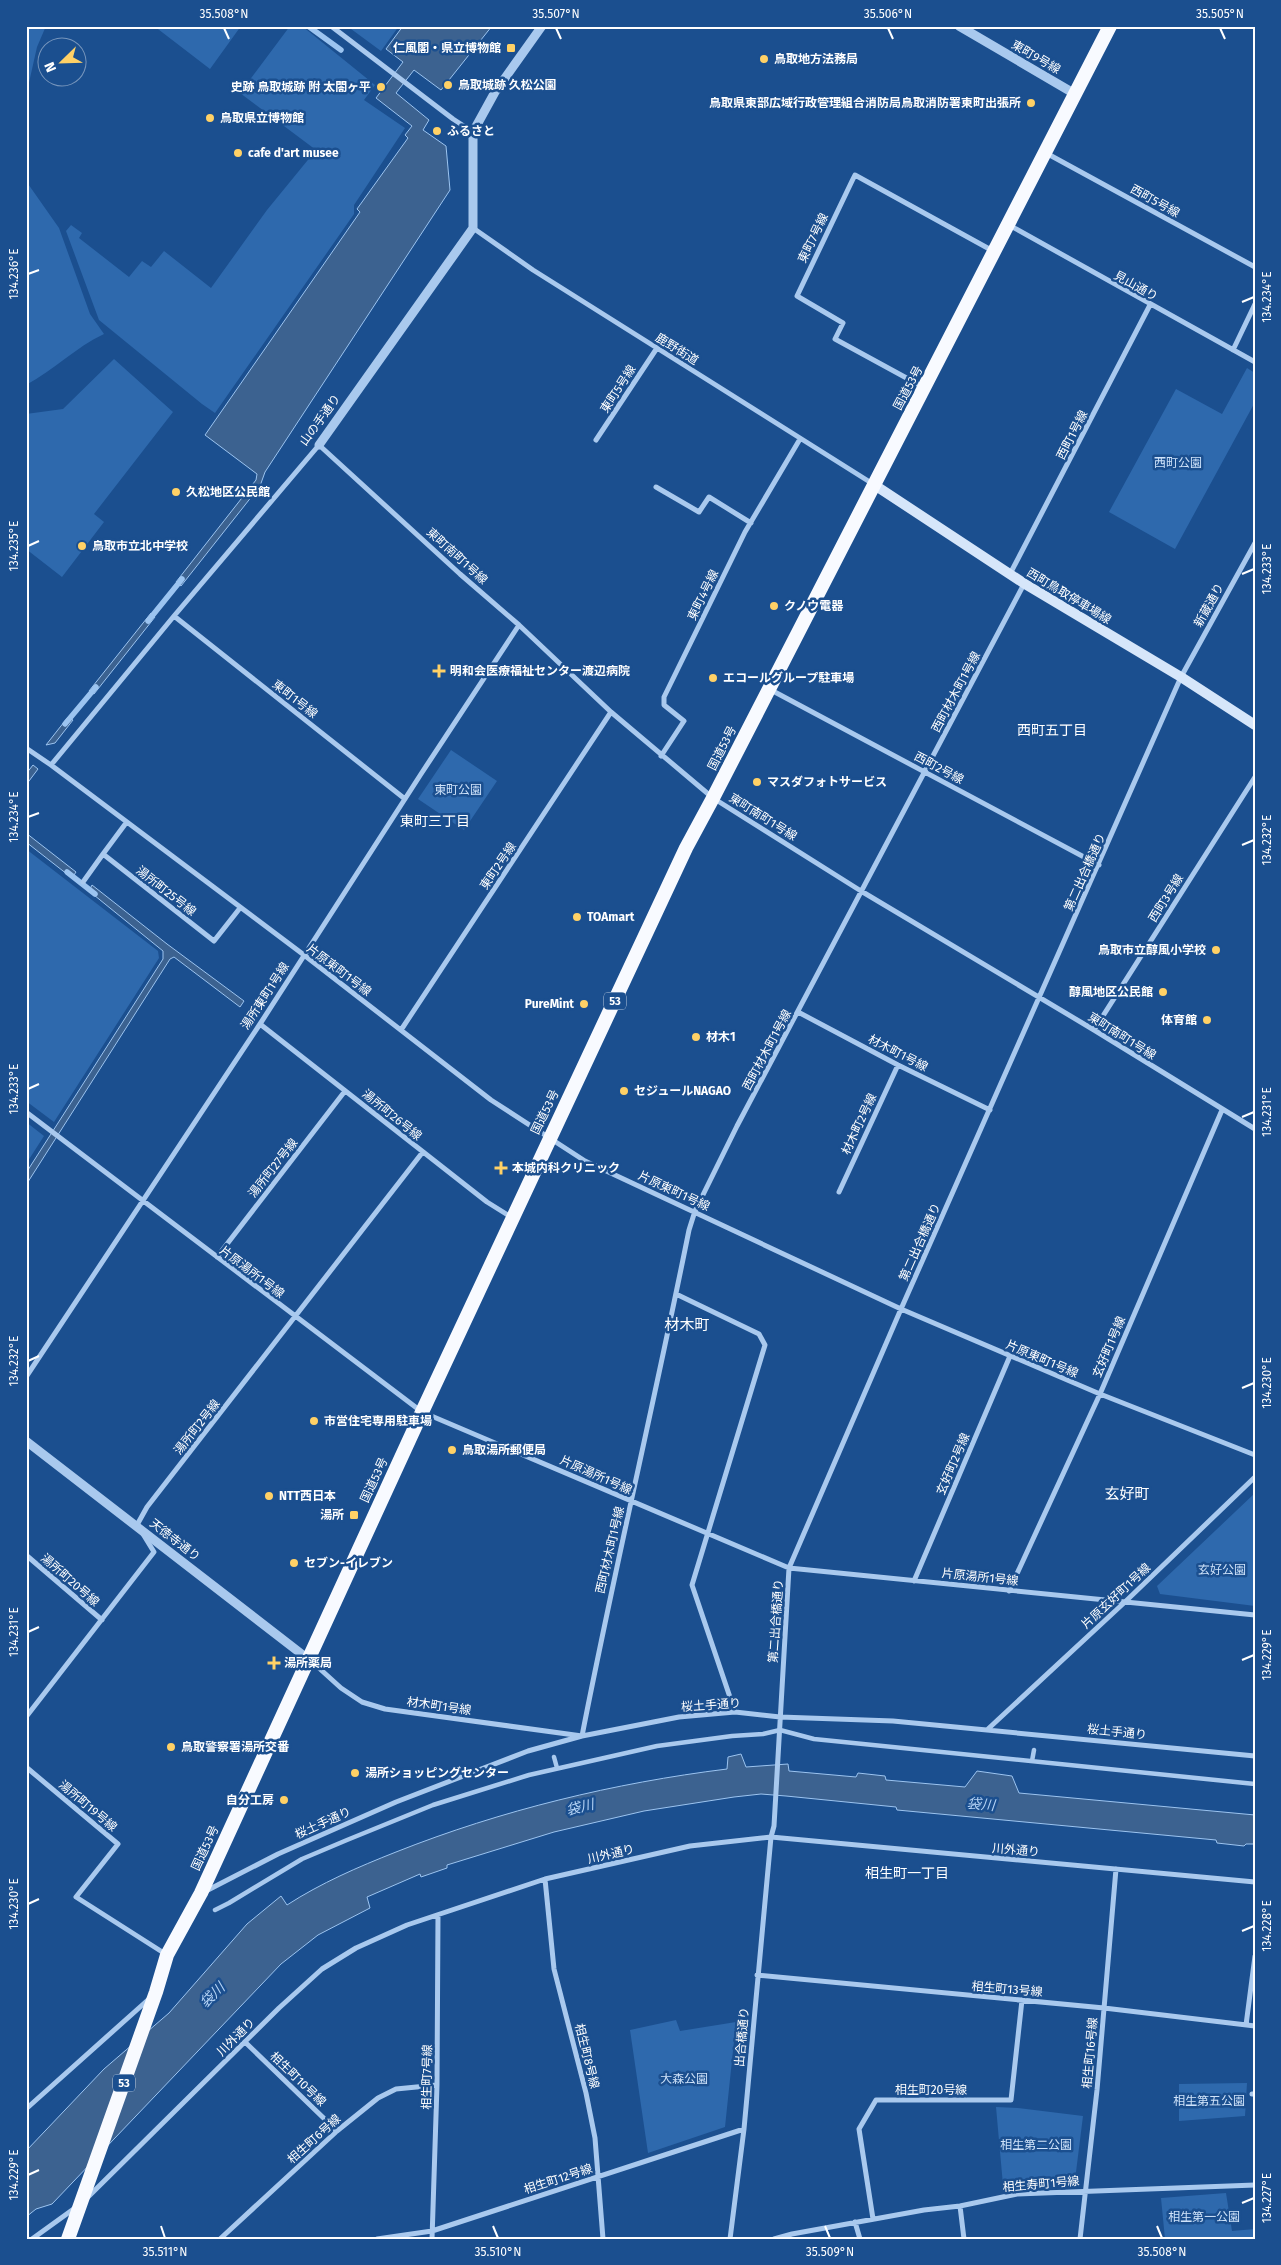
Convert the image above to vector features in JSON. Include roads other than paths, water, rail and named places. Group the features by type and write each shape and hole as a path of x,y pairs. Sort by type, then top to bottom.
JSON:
{"highway":[{"name":"国道53号","path":"68,2239 83,2203 167,1955 201,1893 422,1412 686,848 873,484 925,388 1110,26"}],"main road":[{"name":"西町鳥取停車場線","path":"873,484 1025,584 1181,677 1255,725"}],"street":[{"path":"331,26 406,84 473,132"},
{"path":"473,228 473,132 495,92 542,26"},
{"name":"東町9号線","path":"959,26 1075,94"},
{"name":"西町5号線","path":"1046,153 1255,267"},
{"name":"東町7号線","path":"925,388 835,339 843,322 797,296 855,175 994,251"},
{"name":"見山通り","path":"1008,225 1150,306 1255,362"},
{"name":"鹿野街道","path":"473,228 533,270 873,484"},
{"name":"山の手通り","path":"51,765 319,445 473,228"},
{"path":"1233,350 1255,304"},
{"name":"西町1号線","path":"1010,574 1150,306"},
{"name":"東町5号線","path":"596,440 657,348"},
{"name":"東町4号線","path":"661,756 684,721 664,705 664,697 750,523 800,439"},
{"name":"東町南町1号線","path":"319,445 460,574 519,625 611,712 713,798 861,892 1094,1030 1255,1129"},
{"path":"656,487 699,512 709,497 750,523"},
{"name":"新蔵通り","path":"1181,677 1255,543"},
{"name":"西町材木町1号線","path":"582,1736 607,1607 632,1502 695,1211 737,1126 1025,584"},
{"name":"東町1号線","path":"174,616 404,799"},
{"name":"湯所東町1号線","path":"26,1377 260,1024 404,799 519,625"},
{"name":"第二出合橋通り","path":"771,1838 774,1826 789,1568 901,1309 1181,677"},
{"name":"西町2号線","path":"769,689 1099,865"},
{"name":"東町2号線","path":"401,1030 611,712"},
{"path":"26,748 51,765"},
{"name":"片原東町1号線","path":"51,765 304,955 491,1100 585,1161 901,1309 1100,1394 1255,1455"},
{"name":"西町3号線","path":"1094,1030 1255,777"},
{"path":"83,882 126,823"},
{"name":"湯所町25号線","path":"104,854 214,941 240,908"},
{"name":"材木町1号線","path":"798,1012 898,1065 990,1110"},
{"name":"湯所町26号線","path":"260,1024 487,1202 514,1218"},
{"name":"材木町2号線","path":"839,1192 898,1065"},
{"name":"湯所町27号線","path":"217,1258 345,1091"},
{"name":"玄好町1号線","path":"1009,1591 1100,1394 1222,1110"},
{"name":"片原湯所1号線","path":"26,1112 294,1317 422,1412 789,1568 1255,1615"},
{"name":"湯所町2号線","path":"137,1525 147,1507 422,1152"},
{"path":"676,1294 759,1334 765,1344 692,1584 735,1712"},
{"name":"玄好町2号線","path":"914,1581 1010,1356"},
{"name":"天徳寺通り","path":"26,1441 308,1659"},
{"name":"片原玄好町1号線","path":"988,1729 1126,1601 1255,1477"},
{"path":"26,1717 154,1552 137,1525"},
{"name":"湯所町20号線","path":"26,1555 102,1620"},
{"name":"材木町1号線","path":"308,1659 341,1688 362,1702 385,1709 582,1736"},
{"name":"桜土手通り","path":"201,1893 278,1854 396,1802 528,1751 582,1736 679,1717 735,1712 780,1717 892,1721 1255,1756"},
{"path":"215,1910 302,1859 433,1806 557,1768 657,1746 763,1734 780,1730 814,1739 1255,1784"},
{"path":"1032,1761 1034,1750"},
{"path":"554,1757 557,1768"},
{"name":"湯所町19号線","path":"26,1767 118,1844 76,1896 167,1955"},
{"name":"川外通り","path":"32,2239 83,2203 245,2042 322,1969 356,1948 407,1926 545,1878 690,1846 771,1838 1255,1882"},
{"name":"出合橋通り","path":"730,2239 744,2129 771,1838"},
{"name":"相生町16号線","path":"1080,2239 1104,2008 1116,1869"},
{"name":"相生町8号線","path":"545,1878 554,1970 586,2093 599,2176 603,2239"},
{"name":"相生町7号線","path":"432,2239 437,2085 438,1915"},
{"path":"1246,2025 1255,1956"},
{"name":"相生町13号線","path":"758,1975 1104,2008 1255,2026"},
{"path":"26,2108 156,1992"},
{"name":"相生町20号線","path":"873,2219 859,2129 876,2100 1011,2100 1022,2000"},
{"name":"相生町10号線","path":"245,2042 338,2131"},
{"name":"相生町6号線","path":"220,2239 338,2131 378,2098 392,2091 437,2085"},
{"name":"相生町12号線","path":"377,2239 432,2231 744,2129"},
{"name":"相生寿町1号線","path":"774,2239 855,2222 960,2206 1017,2194 1255,2185"},
{"path":"960,2206 964,2239"},
{"path":"855,2222 860,2239"}],"water":[{"path":"403,26 492,26 441,90 414,70 396,93 429,120 423,130 446,146 450,190 265,472 260,486 181,586 176,582 256,480 257,474 205,435 360,212 357,209 408,138 405,135 412,126 376,98 403,62 386,49"},
{"path":"151,613 155,617 94,694 89,691"},
{"path":"68,717 73,720 55,743 46,745"},
{"path":"33,765 38,769 26,785 26,774"},
{"path":"26,833 76,872 72,878 26,842"},
{"path":"92,885 244,1001 240,1007 174,957 170,959 26,1185 26,1173 163,959 163,951 89,891"},
{"name":"袋川","path":"741,1754 746,1767 788,1764 789,1771 856,1777 858,1773 885,1776 886,1780 965,1787 977,1771 1012,1776 1019,1793 1255,1815 1255,1844 1246,1844 1244,1846 1217,1843 1216,1840 897,1810 896,1807 761,1794 644,1811 554,1832 447,1865 447,1868 421,1877 420,1874 367,1897 370,1908 318,1935 281,1964 52,2204 36,2209 26,2217 26,2151 104,2069 169,2013 247,1924 281,1896 287,1905 326,1883 368,1864 477,1823 601,1790 727,1769 728,1757"}],"waterway":[{"path":"308,26 341,50"},
{"path":"148,621 182,579"},
{"path":"65,724 96,687"},
{"path":"67,872 95,894"}],"place":[{"name":"仁風閣・県立博物館","path":"511,48"},
{"name":"鳥取地方法務局","path":"764,59"},
{"name":"鳥取城跡 久松公園","path":"448,85"},
{"name":"史跡 鳥取城跡 附 太閤ヶ平","path":"381,87"},
{"name":"鳥取県東部広域行政管理組合消防局鳥取消防署東町出張所","path":"1031,103"},
{"name":"鳥取県立博物館","path":"210,118"},
{"name":"ふるさと","path":"437,131"},
{"name":"cafe d'art musee","path":"238,153"},
{"name":"久松地区公民館","path":"176,492"},
{"name":"鳥取市立北中学校","path":"82,546"},
{"name":"クノウ電器","path":"774,606"},
{"name":"明和会医療福祉センター渡辺病院","path":"439,671"},
{"name":"エコールグループ駐車場","path":"713,678"},
{"name":"マスダフォトサービス","path":"757,782"},
{"name":"TOAmart","path":"577,917"},
{"name":"鳥取市立醇風小学校","path":"1216,950"},
{"name":"醇風地区公民館","path":"1163,992"},
{"name":"PureMint","path":"584,1004"},
{"name":"体育館","path":"1207,1020"},
{"name":"材木1","path":"696,1037"},
{"name":"セジュールNAGAO","path":"624,1091"},
{"name":"本城内科クリニック","path":"501,1168"},
{"name":"市営住宅専用駐車場","path":"314,1421"},
{"name":"鳥取湯所郵便局","path":"452,1450"},
{"name":"NTT西日本","path":"269,1496"},
{"name":"湯所","path":"354,1515"},
{"name":"セブン-イレブン","path":"294,1563"},
{"name":"湯所薬局","path":"274,1663"},
{"name":"鳥取警察署湯所交番","path":"171,1747"},
{"name":"湯所ショッピングセンター","path":"355,1773"},
{"name":"自分工房","path":"284,1800"}],"district":[{"name":"西町五丁目","path":"1052,730"},
{"name":"東町三丁目","path":"435,821"},
{"name":"材木町","path":"687,1325"},
{"name":"玄好町","path":"1127,1494"},
{"name":"相生町一丁目","path":"907,1873"}],"park label":[{"name":"西町公園","path":"1178,463"},
{"name":"東町公園","path":"458,790"},
{"name":"玄好公園","path":"1222,1570"},
{"name":"大森公園","path":"684,2079"},
{"name":"相生第五公園","path":"1209,2101"},
{"name":"相生第二公園","path":"1036,2145"},
{"name":"相生第一公園","path":"1204,2217"}]}
